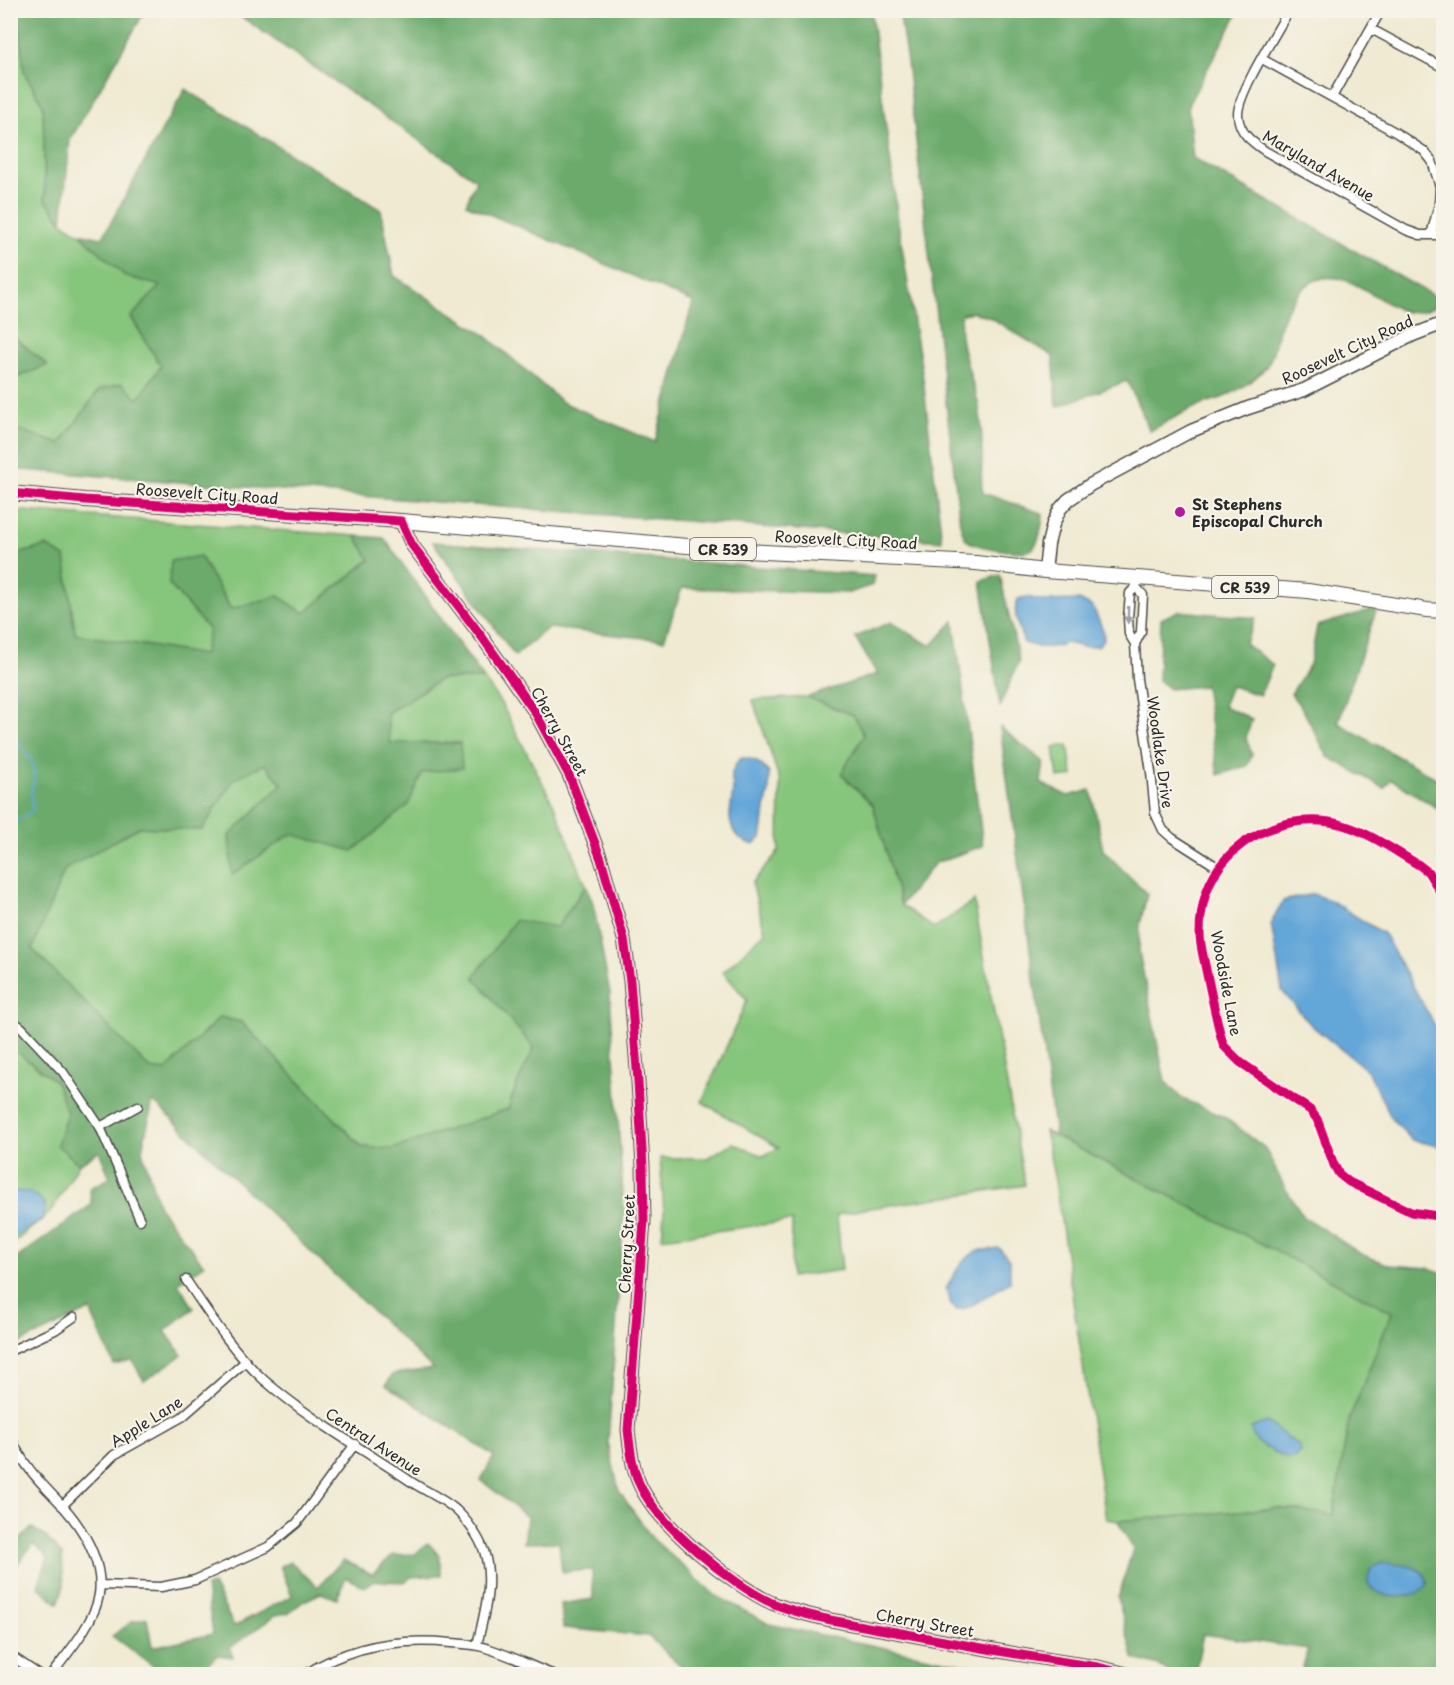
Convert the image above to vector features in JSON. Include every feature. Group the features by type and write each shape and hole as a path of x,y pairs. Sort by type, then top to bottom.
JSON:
{"main road":[{"name":"Roosevelt City Road","path":"10,493 401,521 697,547 976,563 1045,571"},
{"name":"CR 539","path":"1045,571 1136,582 1308,591 1443,611"}],"street":[{"name":"Maryland Avenue","path":"1289,10 1245,90 1238,114 1241,128 1251,141 1265,151 1406,230 1420,235 1443,234"},
{"path":"1332,97 1381,10"},
{"path":"1371,29 1443,68"},
{"path":"1262,59 1418,146 1432,161 1438,177 1440,194 1431,235"},
{"name":"Roosevelt City Road","path":"1045,571 1048,544 1053,524 1060,510 1068,500 1090,485 1191,431 1248,408 1304,390 1413,335 1443,323"},
{"name":"Cherry Street","path":"401,521 412,545 482,637 535,712 569,774 601,859 624,939 630,981 638,1082 644,1199 628,1430 638,1482 650,1502 676,1531 719,1570 750,1592 773,1603 796,1611 852,1624 1127,1674"},
{"name":"Woodlake Drive","path":"1136,582 1130,593 1129,634 1134,644 1155,813 1163,830 1172,838 1219,868"},
{"name":"Woodlake Drive","path":"1134,644 1141,632 1143,595 1136,582"},
{"name":"Woodside Lane","path":"1443,898 1428,872 1419,865 1354,829 1323,821 1294,822 1267,830 1248,839 1219,868 1206,893 1200,936 1224,1046 1240,1062 1310,1110 1317,1119 1334,1165 1339,1174 1349,1182 1411,1212 1443,1217"},
{"path":"10,1019 22,1028 58,1066 100,1126 140,1220"},
{"path":"100,1126 138,1107"},
{"name":"Central Avenue","path":"186,1280 220,1328 264,1380 291,1401 419,1487 441,1499 458,1512 472,1529 484,1551 489,1580 488,1596 477,1645"},
{"path":"10,1351 55,1330 74,1317"},
{"name":"Apple Lane","path":"62,1506 114,1455 182,1418 246,1361"},
{"path":"10,1435 30,1470 88,1540 96,1560 100,1585 96,1607 86,1628 52,1674"},
{"path":"100,1585 161,1587 195,1580 268,1547 297,1523 355,1444"},
{"path":"306,1674 352,1652 384,1644 435,1641 477,1645 552,1674"},
{"path":"10,1655 38,1674"}],"green space":[{"path":"11,10 145,11 70,140 62,222 45,199 43,105 24,72 19,14 11,31"},
{"path":"233,11 871,11 899,228 923,378 942,541 11,469 11,427 60,444 99,390 122,383 138,399 161,366 131,317 160,286 125,276 79,233 102,238 185,89 381,210 394,276 484,334 562,402 655,442 693,302 466,204 476,180"},
{"path":"899,11 1239,11 1188,105 1193,158 1437,298 1437,304 1426,310 1407,312 1339,278 1328,277 1313,281 1298,294 1287,309 1271,358 1256,377 1229,395 1192,409 1150,431 1127,381 1057,407 1053,356 991,318 973,312 962,314 960,324 963,350 981,419 983,493 1043,515 1038,539 1031,550 1019,552 1000,550 968,541 960,524 907,62"},
{"path":"19,12 24,72 43,105 45,199 62,222 160,286 131,317 161,366 138,399 99,390 60,445 11,427 11,380 47,365 11,334 10,31"},
{"path":"11,334 47,365 11,380"},
{"path":"11,510 356,536 370,559 304,613 278,596 231,609 200,556 169,584 209,630 204,655 75,634 65,557 46,546 11,556"},
{"path":"356,536 384,538 484,679 441,679 387,713 390,743 460,743 462,768 422,773 408,805 353,851 291,834 232,875 229,836 282,784 265,764 234,779 202,830 139,827 65,869 32,949 150,1069 165,1071 220,1017 241,1022 362,1147 393,1149 508,1109 534,1048 474,977 515,920 557,927 586,885 593,903 610,993 624,1212 608,1443 619,1491 652,1538 715,1595 769,1624 1011,1674 690,1674 648,1636 563,1628 561,1604 593,1599 592,1570 562,1572 559,1542 524,1543 527,1517 481,1480 494,1456 386,1385 393,1374 433,1369 153,1101 142,1150 159,1207 204,1265 178,1283 194,1308 165,1331 182,1355 144,1381 132,1360 114,1365 90,1310 11,1347 10,1263 91,1205 90,1188 110,1178 99,1151 79,1164 57,1145 67,1113 56,1082 11,1047 11,556 46,546 65,557 75,634 204,655 209,630 169,584 171,561 200,556 231,609 278,596 304,613 370,560"},
{"path":"433,542 875,576 873,585 849,593 682,588 664,640 548,628 515,656"},
{"path":"1000,575 1019,661 1000,706 981,581"},
{"path":"1377,608 1338,723 1443,782 1443,812 1391,779 1384,788 1328,757 1303,710 1291,694 1310,664 1317,626"},
{"path":"1178,611 1256,618 1245,644 1273,665 1260,695 1231,686 1223,706 1252,719 1246,738 1252,755 1247,766 1218,775 1205,686 1169,689 1158,680 1161,619"},
{"path":"954,621 983,846 935,863 901,905 873,805 841,774 864,735 853,715 807,697 877,674 855,637 891,622 931,646"},
{"path":"441,679 484,679 502,705 555,807 586,885 557,927 535,1048 517,1084 508,1109 393,1149 362,1147 241,1022 220,1017 165,1071 150,1069 32,949 65,869 139,827 202,830 234,778 265,764 282,784 229,836 232,874 291,834 408,805 421,773 460,743 390,743 387,713"},
{"path":"807,697 853,715 864,735 841,774 873,805 901,905 934,928 974,901 1025,1185 837,1215 842,1270 791,1277 792,1221 662,1238 664,1212 660,1158 707,1158 733,1143 763,1156 779,1148 702,1102 747,1000 723,972 765,932 752,883 779,851 780,781 753,700"},
{"path":"1000,727 1044,762 1041,783 1068,796 1091,790 1103,850 1147,894 1140,925 1139,952 1165,1081 1181,1098 1224,1117 1265,1148 1285,1188 1304,1217 1361,1254 1390,1265 1429,1268 1443,1273 1443,1674 1301,1674 1308,1649 1203,1634 1195,1674 1173,1674 1159,1666 1133,1658 1118,1598 1133,1549 1118,1521 1277,1508 1333,1515 1349,1420 1392,1312 1055,1136"},
{"path":"1068,745 1073,776 1058,778 1054,747"},
{"path":"11,1047 56,1082 68,1113 58,1145 79,1164 50,1213 11,1245"},
{"path":"1045,1131 1392,1312 1349,1420 1333,1515 1277,1508 1118,1521 1106,1519 1055,1181"},
{"path":"32,1528 46,1537 62,1555 64,1586 58,1604 38,1586 48,1557 33,1544 16,1566 11,1558 11,1548"},
{"path":"428,1543 440,1556 441,1575 411,1577 405,1582 376,1581 363,1587 346,1577 337,1599 321,1593 304,1601 288,1613 276,1615 230,1648 233,1657 218,1655 204,1668 205,1674 164,1674 112,1636 132,1622 147,1618 152,1647 213,1634 206,1587 213,1585 234,1626 292,1596 280,1566 291,1562 318,1587 343,1560 372,1574 393,1555 415,1554"}],"water":[{"path":"1027,597 1044,601 1079,600 1093,607 1103,630 1104,639 1098,646 1083,647 1067,643 1053,647 1038,647 1024,643 1015,610 1018,599"},
{"path":"741,758 757,762 769,773 769,792 761,838 753,844 737,836 731,823 732,774 736,763"},
{"path":"1313,894 1330,900 1384,934 1443,1040 1443,1147 1412,1140 1392,1119 1367,1070 1312,1026 1282,991 1271,923 1283,901"},
{"path":"11,1191 30,1193 38,1197 45,1205 42,1219 17,1235 11,1235"},
{"path":"999,1248 1010,1261 1010,1282 969,1307 957,1310 951,1305 946,1289 961,1263 976,1251"},
{"path":"1267,1422 1299,1446 1300,1451 1295,1457 1288,1459 1259,1444 1254,1438 1251,1428"},
{"path":"1383,1563 1404,1565 1418,1570 1426,1578 1427,1585 1417,1593 1397,1597 1378,1592 1369,1585 1368,1578 1371,1568"}],"waterway":[{"path":"10,732 32,761 35,777 31,794 32,811 10,828"}],"cycle path":[{"path":"10,493 401,521 412,545 482,637 535,712 569,775 601,859 624,939 630,981 638,1082 644,1221 628,1430 635,1470 648,1499 678,1534 717,1568 772,1603 817,1617 850,1624 1127,1674"},
{"path":"1444,898 1428,872 1373,837 1343,825 1322,821 1301,821 1280,825 1261,833 1227,857 1206,893 1200,934 1224,1046 1240,1062 1310,1110 1317,1119 1334,1165 1339,1174 1349,1182 1411,1212 1444,1217"}],"place":[{"name":"St Stephens Episcopal Church","path":"1180,512"}]}
